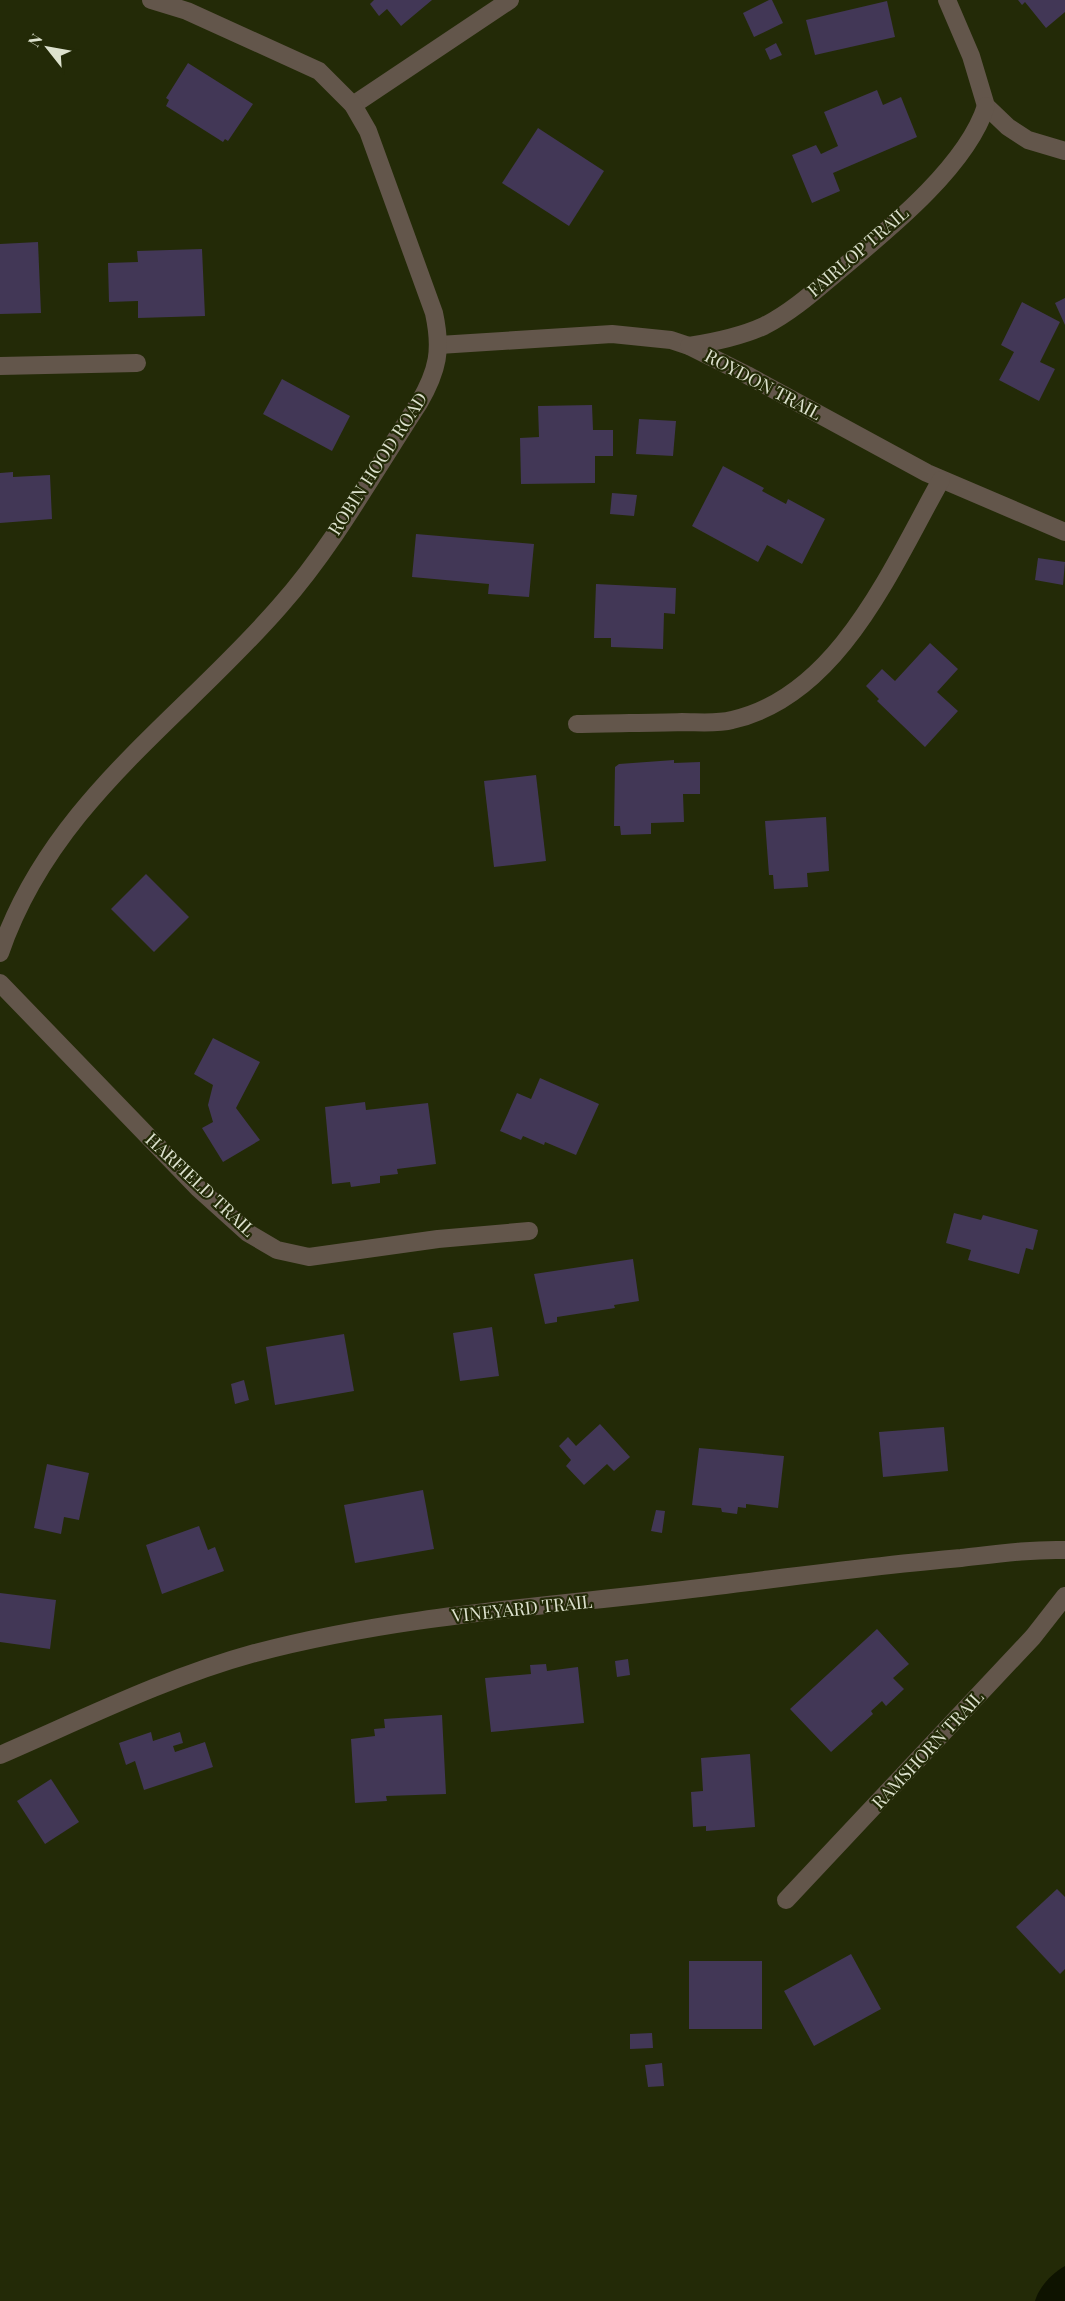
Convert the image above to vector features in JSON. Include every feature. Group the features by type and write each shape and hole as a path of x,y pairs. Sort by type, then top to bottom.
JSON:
{"street":[{"name":"ROBIN HOOD ROAD","path":"0,953 12,917 36,872 91,799 140,747 237,655 308,571 433,379 439,345 431,303 368,131 353,105 331,81 302,62 187,11 151,0"},
{"path":"353,105 510,0"},
{"path":"947,0 978,76 986,106 1008,127 1028,140 1065,151"},
{"name":"FAIRLOP TRAIL","path":"689,346 742,335 766,325 814,292 922,196 971,139 986,106"},
{"name":"ROYDON TRAIL","path":"439,345 612,334 647,336 689,346 941,480 1065,532"},
{"path":"0,366 137,363"},
{"path":"577,724 730,721 767,710 828,662 870,607 941,480"},
{"name":"HARFIELD TRAIL","path":"0,983 198,1188 248,1233 276,1250 309,1257 438,1239 530,1231"},
{"name":"VINEYARD TRAIL","path":"0,1755 208,1668 255,1653 334,1636 436,1617 609,1600 892,1564 1065,1550"},
{"name":"RAMSHORN TRAIL","path":"786,1900 1033,1637 1065,1596"}],"shaded area":[{"path":"1065,2266 1065,2301 1035,2301 1047,2281"}],"building":[{"path":"374,0 432,0 401,26 387,9 379,16 370,4"},
{"path":"772,0 783,23 754,37 743,13"},
{"path":"1018,0 1065,0 1065,12 1046,28 1025,2 1022,5"},
{"path":"887,1 895,37 815,55 806,20"},
{"path":"776,43 782,55 770,60 765,49"},
{"path":"188,63 253,104 228,141 225,139 223,142 166,106 169,100 166,98"},
{"path":"877,90 883,105 901,97 917,137 833,173 840,191 812,203 792,155 816,145 821,154 838,146 824,112"},
{"path":"538,128 604,171 569,226 502,183"},
{"path":"38,242 41,313 0,314 0,244"},
{"path":"202,249 205,316 138,318 138,301 109,302 108,263 138,262 137,251"},
{"path":"1065,298 1065,325 1055,303"},
{"path":"1022,302 1060,322 1040,362 1055,369 1039,401 999,380 1014,352 1001,345"},
{"path":"282,379 350,416 332,451 263,414"},
{"path":"592,405 593,430 613,430 613,456 595,456 595,483 521,484 520,438 539,437 538,406"},
{"path":"639,419 676,421 673,456 636,454"},
{"path":"723,466 764,488 762,491 786,504 788,499 825,519 802,564 767,545 758,562 692,526"},
{"path":"13,472 13,477 50,475 52,519 0,523 0,473"},
{"path":"612,493 637,495 634,516 610,514"},
{"path":"416,534 534,544 529,597 488,594 489,584 412,577"},
{"path":"1038,558 1065,562 1063,585 1035,580"},
{"path":"596,584 676,588 675,614 664,613 663,649 611,647 611,638 594,638"},
{"path":"930,643 958,669 937,692 958,711 925,747 877,701 879,699 866,686 882,669 895,681"},
{"path":"674,760 674,763 700,762 700,794 683,794 684,822 651,823 651,834 621,835 620,826 614,826 615,767 619,764"},
{"path":"536,775 546,861 494,867 484,781"},
{"path":"826,817 829,871 807,873 808,887 774,889 773,875 769,875 765,821"},
{"path":"146,874 189,917 154,952 111,909"},
{"path":"213,1038 260,1062 236,1108 260,1140 223,1162 202,1128 213,1122 208,1105 213,1085 194,1074"},
{"path":"540,1078 599,1104 576,1155 545,1142 544,1145 523,1136 521,1140 500,1131 517,1093 531,1099"},
{"path":"365,1102 366,1110 428,1103 436,1164 397,1169 398,1174 380,1176 380,1183 351,1187 350,1182 332,1184 325,1107"},
{"path":"954,1213 981,1220 983,1215 1038,1230 1033,1250 1026,1248 1019,1274 968,1260 971,1250 946,1243"},
{"path":"633,1259 639,1301 614,1305 615,1308 557,1317 557,1322 545,1324 534,1274"},
{"path":"492,1327 499,1376 460,1381 453,1333"},
{"path":"344,1334 354,1391 275,1405 266,1347"},
{"path":"244,1380 249,1400 235,1404 231,1384"},
{"path":"600,1424 630,1457 614,1471 607,1464 584,1485 566,1466 571,1460 559,1446 568,1437 576,1446"},
{"path":"944,1427 948,1471 883,1477 879,1432"},
{"path":"699,1448 784,1456 778,1508 746,1504 746,1508 738,1507 737,1514 722,1512 721,1508 692,1505"},
{"path":"47,1464 89,1473 79,1520 64,1517 61,1534 34,1528"},
{"path":"423,1490 434,1549 355,1563 344,1505"},
{"path":"656,1510 665,1511 662,1533 651,1531"},
{"path":"199,1526 208,1550 215,1547 224,1571 162,1594 146,1545"},
{"path":"0,1593 56,1600 50,1649 0,1642"},
{"path":"877,1629 909,1664 893,1678 904,1689 886,1706 882,1701 871,1711 873,1714 831,1752 790,1709"},
{"path":"628,1659 630,1675 617,1677 615,1661"},
{"path":"546,1664 547,1671 578,1667 584,1723 491,1732 485,1678 531,1674 530,1665"},
{"path":"442,1715 446,1794 386,1796 387,1801 355,1803 351,1739 375,1736 374,1729 385,1728 384,1719"},
{"path":"151,1732 153,1741 180,1732 183,1743 173,1746 175,1752 205,1742 213,1767 144,1790 135,1761 126,1765 119,1743"},
{"path":"750,1754 755,1827 706,1831 706,1826 693,1827 691,1792 703,1791 701,1758"},
{"path":"51,1779 79,1822 45,1844 17,1801"},
{"path":"1057,1889 1065,1897 1065,1969 1060,1974 1016,1927"},
{"path":"851,1954 881,2009 814,2046 784,1991"},
{"path":"689,1961 762,1961 762,2029 689,2029"},
{"path":"652,2033 653,2048 630,2049 630,2034"},
{"path":"662,2063 664,2086 648,2087 645,2065"}]}
